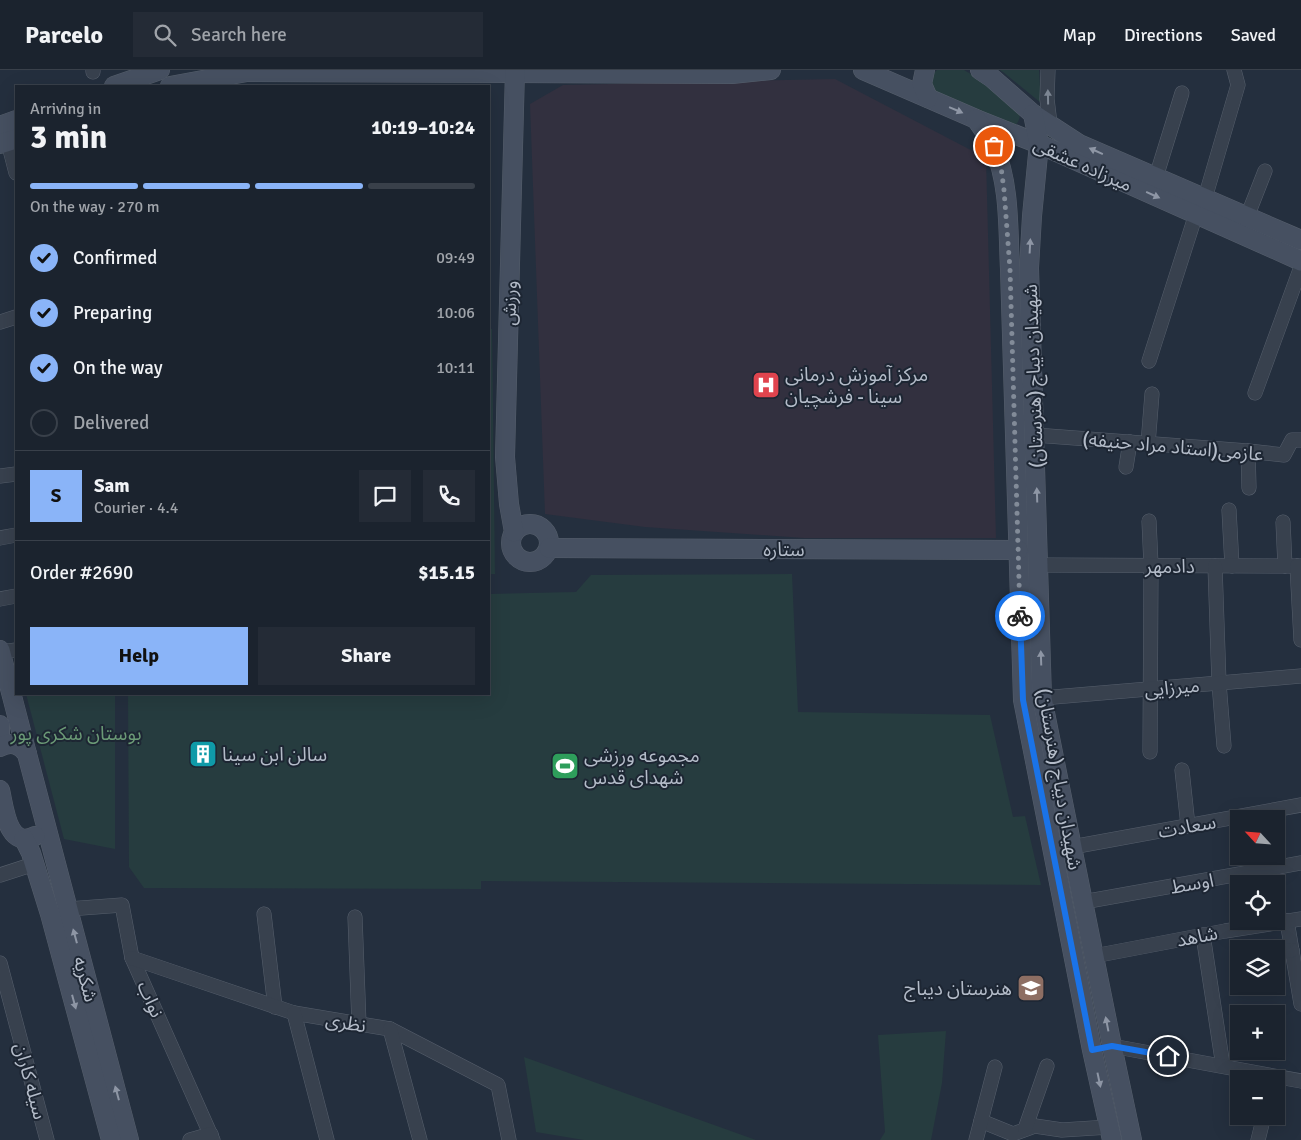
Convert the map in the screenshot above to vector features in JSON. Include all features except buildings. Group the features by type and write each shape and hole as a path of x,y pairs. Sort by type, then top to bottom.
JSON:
{"main road":[{"path":"117,85 160,70"},
{"path":"182,85 216,82 247,72 732,72 771,70"},
{"name":"میرزاده عشقی","path":"863,70 1039,144 1200,206 1247,217 1301,240"},
{"path":"925,70 922,84 928,98"},
{"name":"میرزاده عشقی","path":"980,70 992,78 1033,114 1079,144 1156,177 1200,206 1301,261"},
{"name":"ورزش","path":"514,532 509,504 505,457 515,72"},
{"name":"شهیدان دیباج (هنرستان)","path":"1033,114 1039,144 1029,268 1042,698 1132,1140"},
{"name":"شهیدان دیباج (هنرستان)","path":"976,119 994,146 1001,167 1004,190 1010,269 1023,700 1092,1050 1111,1134"},
{"path":"6,138 15,122"},
{"path":"1010,269 1029,268"},
{"path":"525,524 538,525 548,535 549,548 541,559 528,563 516,557 510,545 514,532 525,524"},
{"name":"ستاره","path":"549,548 1018,550"},
{"path":"0,651 27,754"},
{"path":"0,725 0,735"},
{"path":"0,747 8,743 14,744 27,754"},
{"name":"شکریه","path":"27,754 129,1140"},
{"name":"شکریه","path":"0,790 9,828 34,864 50,914 110,1140"},
{"path":"13,834 31,838 41,830 44,818"},
{"path":"1092,1050 1112,1046"}],"street":[{"path":"1048,70 1047,99 1050,124"},
{"path":"1149,361 1238,84 1234,70"},
{"path":"1156,177 1182,93"},
{"path":"6,138 15,170"},
{"path":"1247,217 1265,171"},
{"path":"1256,392 1301,267"},
{"path":"0,322 15,317"},
{"path":"1148,444 1152,394"},
{"name":"عازمی(استاد مراد حنیفه)","path":"1035,435 1248,451 1284,456 1292,440 1301,440"},
{"path":"1126,467 1130,442"},
{"path":"1248,451 1249,488"},
{"path":"0,476 15,474"},
{"path":"1229,510 1232,566"},
{"path":"1149,521 1151,565 1150,752"},
{"path":"1283,522 1294,566 1301,640"},
{"path":"0,538 15,535"},
{"name":"دادمهر","path":"1039,565 1294,566"},
{"path":"1215,566 1219,683 1224,746"},
{"path":"0,599 15,596"},
{"path":"0,651 15,650"},
{"name":"میرزایی","path":"1042,698 1301,676"},
{"path":"1182,770 1188,826"},
{"name":"سعادت","path":"1072,847 1301,805"},
{"name":"اوسط","path":"1083,902 1301,863"},
{"path":"0,875 34,864"},
{"name":"نواب","path":"68,909 122,905 132,958 212,1137"},
{"path":"264,914 275,1007"},
{"path":"355,917 359,1024"},
{"name":"شاهد","path":"1287,921 1301,919"},
{"path":"1287,921 1301,1004"},
{"name":"شاهد","path":"1094,956 1230,929"},
{"path":"1202,935 1224,1066"},
{"path":"1285,951 1292,950"},
{"name":"نظری","path":"132,958 294,1013 390,1029 498,1085 509,1140"},
{"name":"سیله کاران","path":"0,963 47,1140"},
{"path":"294,1013 327,1140"},
{"path":"390,1029 420,1140"},
{"path":"1112,1046 1242,1070"},
{"path":"1025,1129 1047,1066"},
{"path":"976,1140 995,1067"},
{"path":"1285,1079 1301,1081"},
{"path":"981,1121 1013,1134 1035,1126 1062,1135 1111,1134"},
{"path":"1258,1140 1262,1125"},
{"path":"190,1140 212,1137"}],"shaded area":[{"name":"مرکز آموزش درمانی سینا - فرشچیان","path":"835,79 986,158 996,538 804,538 645,527 545,514 530,104 563,85"}],"green space":[{"path":"937,70 964,70 979,79 1020,112 1018,122 1011,128 936,93 931,87 931,76"},
{"path":"1000,70 1039,70 1041,103 1003,72"},
{"path":"490,329 492,329 495,574 490,574"},
{"name":"مجموعه ورزشی شهدای قدس","path":"792,574 798,712 990,715 1013,817 1025,816 1041,885 481,881 481,889 144,888 129,867 128,695 490,695 490,594 576,592 591,575"},
{"name":"بوستان شکری پور","path":"26,695 115,695 115,849 64,839"},
{"path":"946,1031 942,1083 931,1140 880,1140 885,1132 878,1035"},
{"path":"524,1057 756,1140 584,1140 536,1132"}],"way so far":[{"path":"994,146 1001,167 1004,190 1010,269 1020,616"}],"place":[{"name":"مرکز آموزش درمانی سینا - فرشچیان","path":"766,385"},
{"name":"سالن ابن سینا","path":"203,754"},
{"name":"مجموعه ورزشی شهدای قدس","path":"565,766"},
{"name":"هنرستان دیباج","path":"1031,988"}],"route":[{"path":"1020,616 1023,700 1092,1050 1112,1046 1168,1056"}]}
